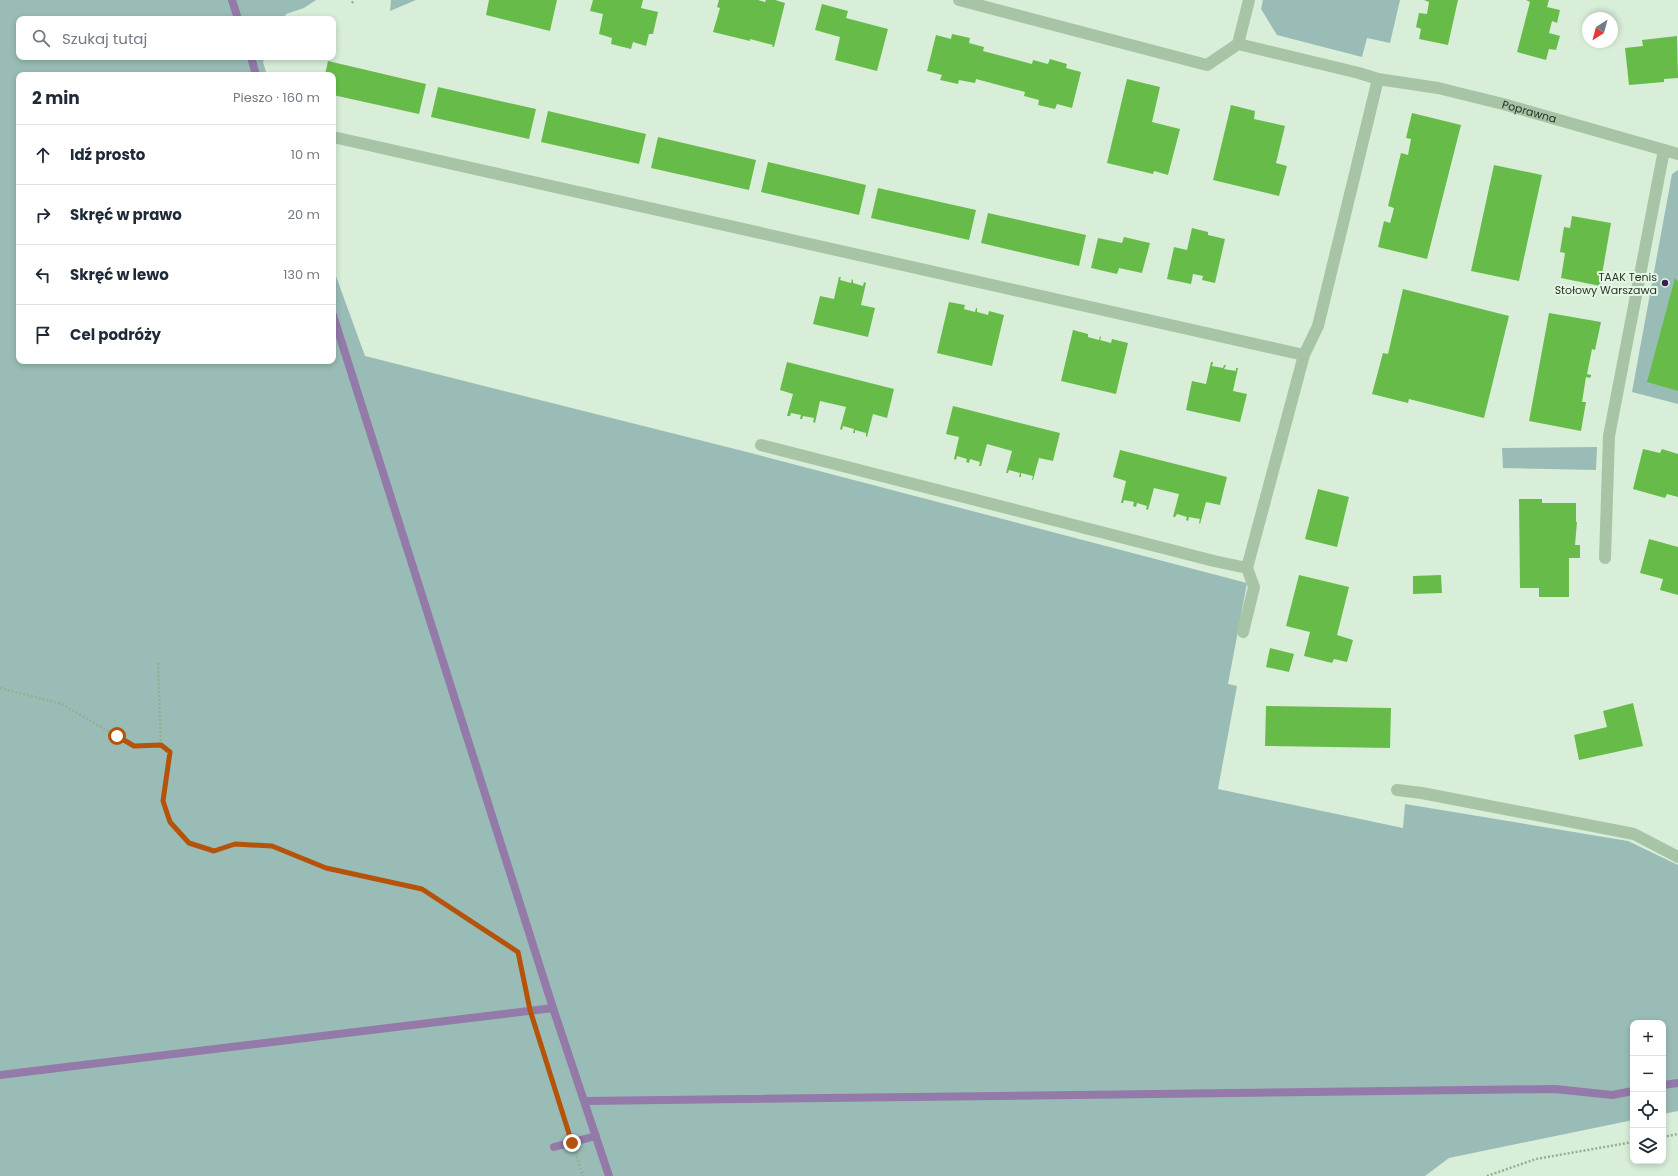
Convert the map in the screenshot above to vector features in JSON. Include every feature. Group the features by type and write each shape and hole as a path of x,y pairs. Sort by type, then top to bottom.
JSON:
{"street":[{"path":"959,0 1207,65 1238,44 1249,0"},
{"name":"Poprawna","path":"1238,44 1359,72 1378,79 1438,88 1504,104 1678,154"},
{"path":"1243,632 1254,587 1247,568 1304,354 1318,326 1378,79"},
{"path":"336,138 1304,354"},
{"path":"1605,558 1609,436 1664,150"},
{"path":"761,445 1247,568"},
{"path":"1397,790 1422,793 1634,834 1678,857"}],"path":[{"path":"158,663 161,745"},
{"path":"0,688 62,704 134,746 161,745 170,752 163,801 170,822 189,843 214,851 235,844 272,846 326,868 422,889 518,952 530,1010 582,1176"},
{"path":"1666,1136 1678,1134"},
{"path":"1487,1176 1536,1159 1630,1143"}],"shaded area":[{"path":"0,0 316,0 304,8 286,14 285,16 16,16 16,60 264,60 266,72 16,72 16,364 336,364 336,276 365,356 747,452 1247,583 1228,684 1237,686 1218,789 1403,828 1405,804 1628,841 1678,865 1678,1111 1666,1113 1666,1020 1630,1020 1630,1121 1449,1158 1425,1176 0,1176"},
{"path":"391,0 416,0 390,11"},
{"path":"1263,0 1400,0 1390,43 1367,38 1362,57 1277,35 1261,9"},
{"name":"TAAK Tenis Stołowy Warszawa","path":"1678,170 1678,404 1632,392 1672,174"},
{"path":"1597,447 1596,470 1503,468 1502,448"}],"building":[{"path":"489,0 557,0 550,31 486,15"},
{"path":"593,0 643,0 641,8 658,12 653,34 649,34 646,46 633,42 631,49 611,44 612,38 599,34 603,14 590,11"},
{"path":"719,0 758,0 765,2 766,0 775,0 785,3 774,47 772,47 773,45 750,39 750,41 713,32 720,8 717,7"},
{"path":"1424,0 1458,0 1448,45 1419,39 1421,29 1416,27 1419,13 1427,14 1429,2"},
{"path":"1526,0 1549,0 1547,7 1560,10 1557,23 1552,21 1549,33 1560,36 1556,50 1549,49 1546,60 1517,52 1530,2"},
{"path":"822,4 848,11 846,18 888,29 877,71 835,60 840,37 815,30"},
{"path":"952,34 970,38 969,43 984,47 983,51 1032,64 1033,60 1048,64 1050,59 1067,64 1066,68 1081,72 1072,108 1057,104 1055,109 1038,105 1039,100 1024,96 1025,92 976,79 975,83 959,80 958,84 940,80 942,75 927,71 936,35 951,39"},
{"path":"1677,36 1678,78 1664,79 1664,82 1629,85 1625,48 1643,46 1642,40"},
{"path":"328,61 426,84 419,114 336,96 336,72 326,72"},
{"path":"1127,79 1160,87 1152,122 1180,129 1168,175 1154,171 1153,174 1107,163"},
{"path":"438,87 536,109 529,139 431,117"},
{"path":"1231,105 1255,111 1254,119 1285,126 1276,163 1287,166 1279,196 1213,180"},
{"path":"548,111 646,134 639,164 541,142"},
{"path":"1412,113 1461,125 1427,259 1378,247 1384,221 1390,223 1394,208 1388,206 1401,153 1408,155 1411,139 1406,138"},
{"path":"658,137 756,160 749,190 651,168"},
{"path":"768,162 866,185 859,215 761,192"},
{"path":"1494,165 1542,175 1519,281 1471,271"},
{"path":"878,188 976,210 969,240 871,218"},
{"path":"988,213 1086,235 1079,266 981,243"},
{"path":"1572,216 1611,223 1600,286 1561,278 1565,253 1560,252 1564,227 1570,228"},
{"path":"1192,228 1208,232 1208,235 1225,239 1215,283 1202,280 1203,276 1193,274 1191,284 1167,279 1174,247 1187,250"},
{"path":"1124,237 1150,243 1142,273 1119,268 1117,274 1091,268 1098,238 1122,243"},
{"path":"839,277 841,277 840,280 851,283 852,279 853,283 863,286 864,282 866,283 861,305 875,308 868,337 813,324 820,296 834,299"},
{"path":"1675,278 1678,282 1678,391 1647,382"},
{"path":"1403,289 1509,316 1484,418 1409,399 1408,403 1372,394 1383,353 1388,354"},
{"path":"949,302 965,305 964,309 975,312 977,308 977,312 988,315 989,311 1004,315 992,366 937,353"},
{"path":"1549,313 1601,322 1595,350 1592,349 1587,374 1591,376 1590,378 1586,377 1582,402 1586,402 1581,431 1529,421"},
{"path":"1073,330 1088,334 1088,337 1099,340 1100,336 1100,340 1111,343 1112,339 1128,343 1116,394 1061,381"},
{"path":"787,362 894,389 887,418 873,414 867,437 866,433 855,430 855,433 853,433 854,429 843,426 842,430 840,429 846,407 820,401 815,423 813,422 814,418 803,416 802,419 800,419 801,415 791,413 790,416 787,416 793,394 780,390"},
{"path":"1211,362 1213,362 1212,366 1223,368 1224,365 1226,365 1224,369 1236,371 1236,368 1238,368 1233,391 1247,394 1240,422 1186,410 1192,381 1206,384"},
{"path":"953,406 1060,433 1053,461 1039,458 1032,480 1033,476 1021,473 1021,477 1019,477 1020,473 1009,470 1008,473 1006,473 1012,451 987,444 981,466 979,466 980,462 970,459 969,463 966,462 967,459 957,456 956,460 954,459 959,437 946,434"},
{"path":"1643,449 1660,453 1662,449 1678,454 1678,497 1667,494 1665,498 1633,489"},
{"path":"1120,450 1227,477 1220,505 1206,502 1200,524 1200,519 1189,517 1188,521 1186,520 1187,517 1177,514 1173,517 1179,494 1154,488 1148,510 1146,509 1147,506 1137,503 1136,507 1133,506 1134,502 1124,500 1123,503 1121,503 1126,481 1113,477"},
{"path":"1318,489 1349,497 1337,547 1305,539"},
{"path":"1519,499 1542,499 1542,503 1576,503 1577,522 1575,545 1580,545 1580,558 1569,558 1569,597 1539,597 1539,588 1520,588"},
{"path":"1649,539 1678,547 1678,595 1660,590 1663,579 1640,573"},
{"path":"1299,575 1349,587 1337,635 1353,640 1347,662 1334,659 1332,663 1304,656 1310,632 1286,626"},
{"path":"1441,575 1442,593 1413,594 1413,576"},
{"path":"1270,648 1294,654 1289,672 1266,667"},
{"path":"1633,703 1643,746 1579,760 1574,735 1607,727 1603,711"},
{"path":"1266,706 1391,708 1390,748 1265,746"}],"waterway":[{"path":"232,0 237,16"},
{"path":"252,60 255,72"},
{"path":"336,324 553,1008 609,1176"},
{"path":"0,1075 553,1008"},
{"path":"1666,1085 1678,1083"},
{"path":"585,1101 1555,1089 1612,1095 1630,1092"},
{"path":"554,1147 596,1136"}],"place":[{"name":"TAAK Tenis Stołowy Warszawa","path":"1665,283"}],"route":[{"path":"117,736 134,746 161,745 170,752 163,801 170,822 189,843 214,851 235,844 272,846 326,868 422,889 518,952 530,1010 572,1143"}]}
